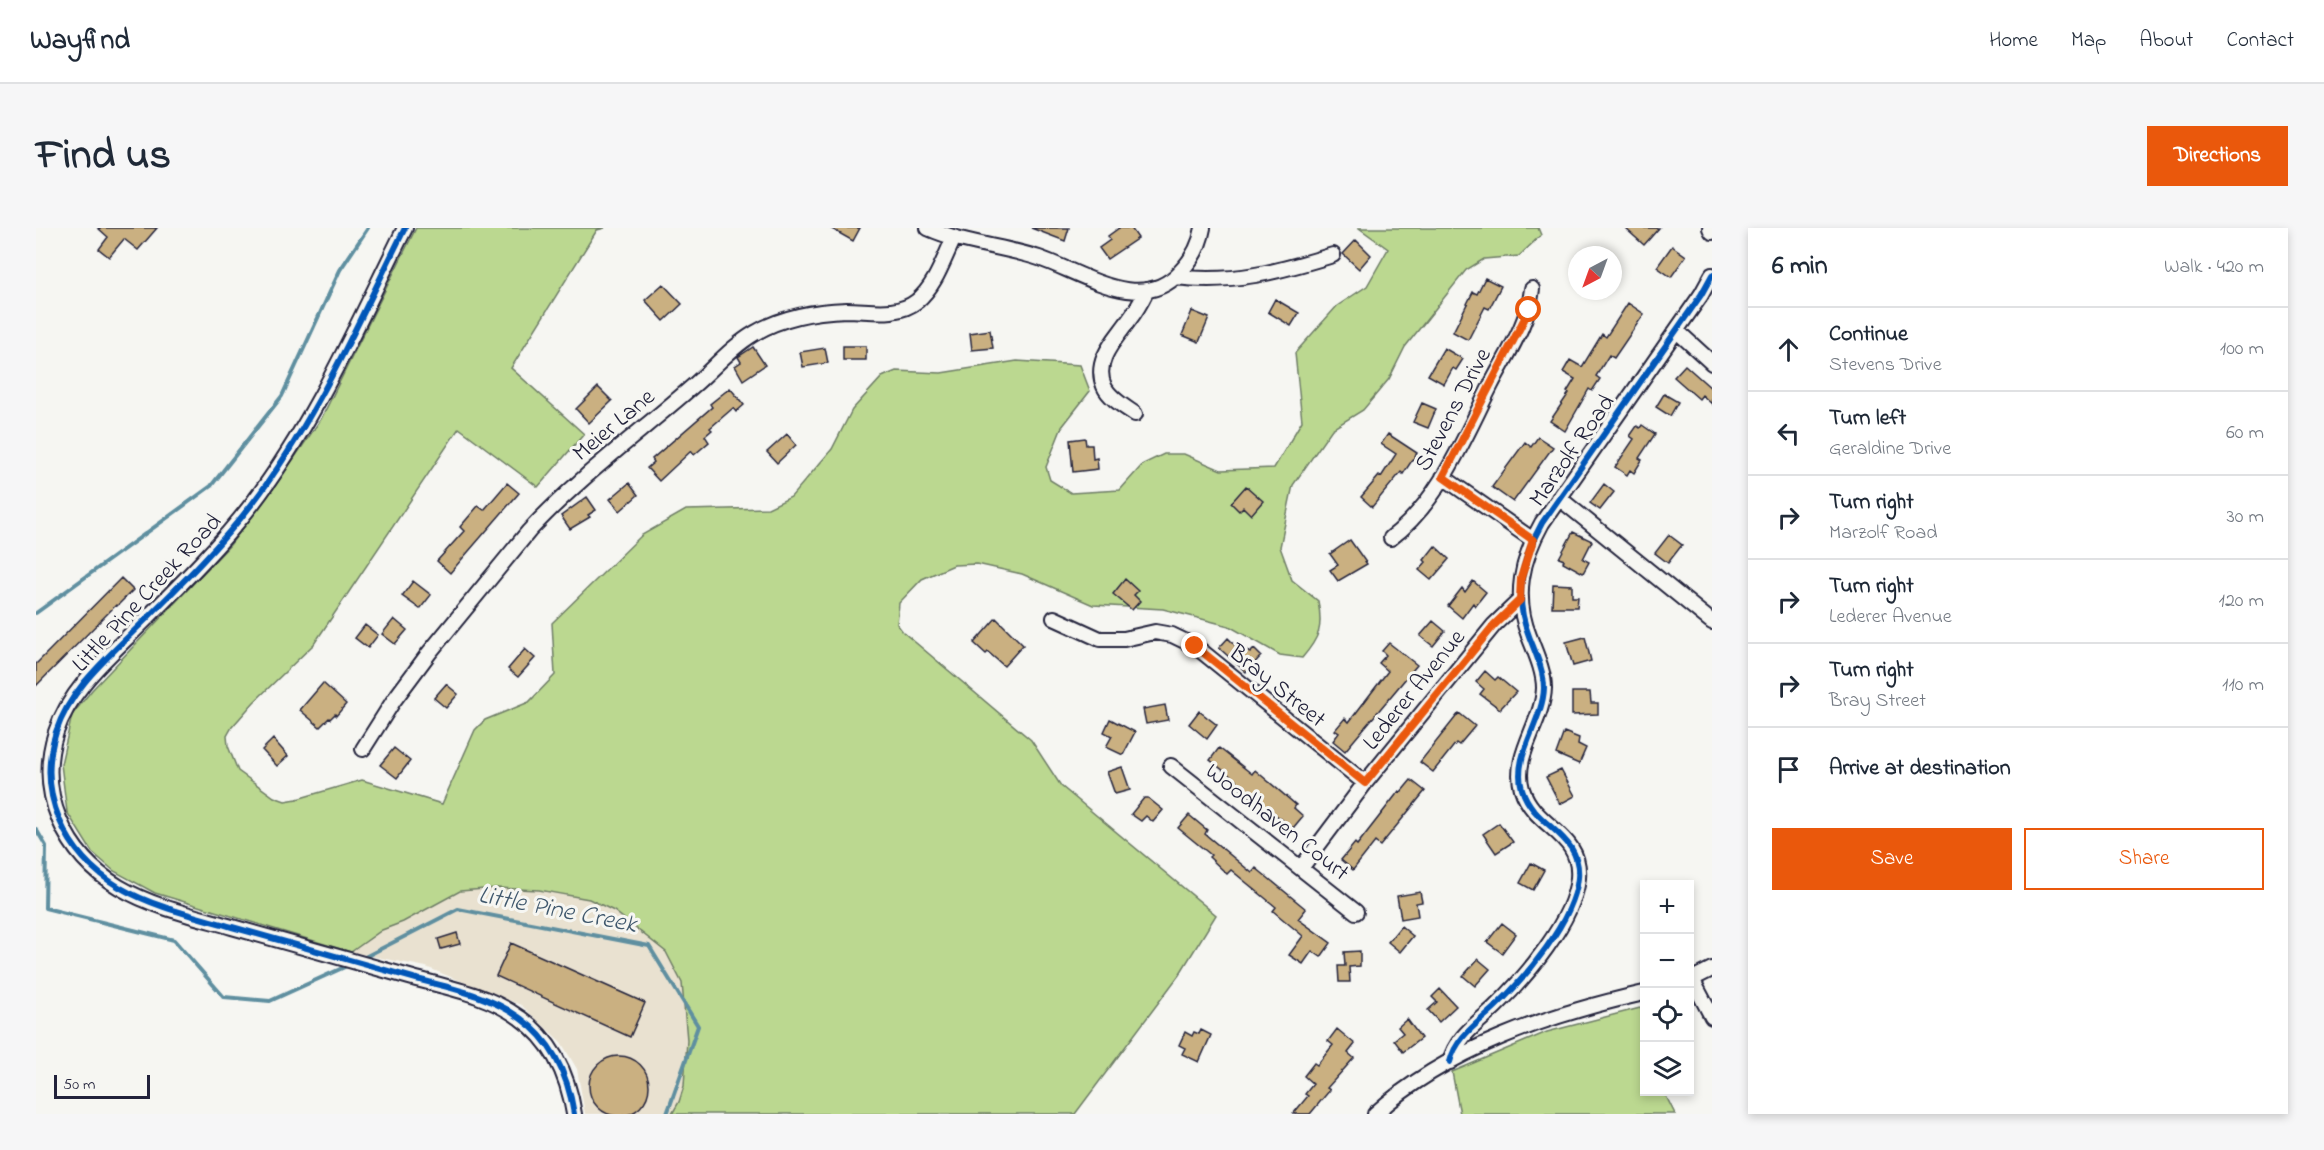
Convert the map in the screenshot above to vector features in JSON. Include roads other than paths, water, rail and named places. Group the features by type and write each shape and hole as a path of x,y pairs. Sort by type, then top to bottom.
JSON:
{"street":[{"name":"Little Pine Creek Road","path":"405,228 313,411 283,460 222,540 82,686 63,715 52,750 50,774 52,793 63,829 73,848 105,878 127,891 161,906 485,999 520,1018 544,1040 560,1063 567,1079 574,1114"},
{"path":"928,228 954,238 1039,258 1125,290 1146,292 1165,285 1176,277 1196,251 1203,228"},
{"path":"1710,228 1712,232"},
{"name":"Meier Lane","path":"363,749 394,700 429,653 529,531 631,437 746,339 767,326 815,313 846,310 889,311 909,306 931,285 954,238"},
{"path":"1176,277 1198,280 1247,278 1333,255"},
{"name":"Marzolf Road","path":"1450,1062 1456,1045 1516,985 1545,949 1571,905 1578,878 1577,857 1573,849 1532,809 1522,787 1520,775 1544,687 1542,673 1524,623 1520,600 1521,578 1533,540 1559,498 1677,331 1712,275"},
{"name":"Stevens Drive","path":"1390,538 1408,524 1443,477 1526,319 1532,289"},
{"path":"1135,414 1110,395 1104,386 1101,371 1104,356 1146,292"},
{"path":"1677,331 1712,363"},
{"path":"1443,477 1533,540"},
{"path":"1559,498 1712,622"},
{"name":"Lederer Avenue","path":"1301,868 1365,783 1494,625 1520,600"},
{"name":"Bray Street","path":"1054,618 1100,639 1124,639 1155,632 1185,640 1365,783"},
{"name":"Woodhaven Court","path":"1171,766 1356,912"},
{"path":"1694,978 1712,969"},
{"path":"1694,984 1712,1017"},
{"path":"1375,1114 1415,1082 1508,1034 1561,1014 1640,994"}],"waterway":[{"name":"Little Pine Creek","path":"36,613 211,486 282,396 340,270 368,228"},
{"name":"Little Pine Creek","path":"36,829 46,846 45,908 174,940 224,997 270,1001 349,965"},
{"name":"Little Pine Creek","path":"361,959 458,909 649,946 698,1026 667,1114"}]}
